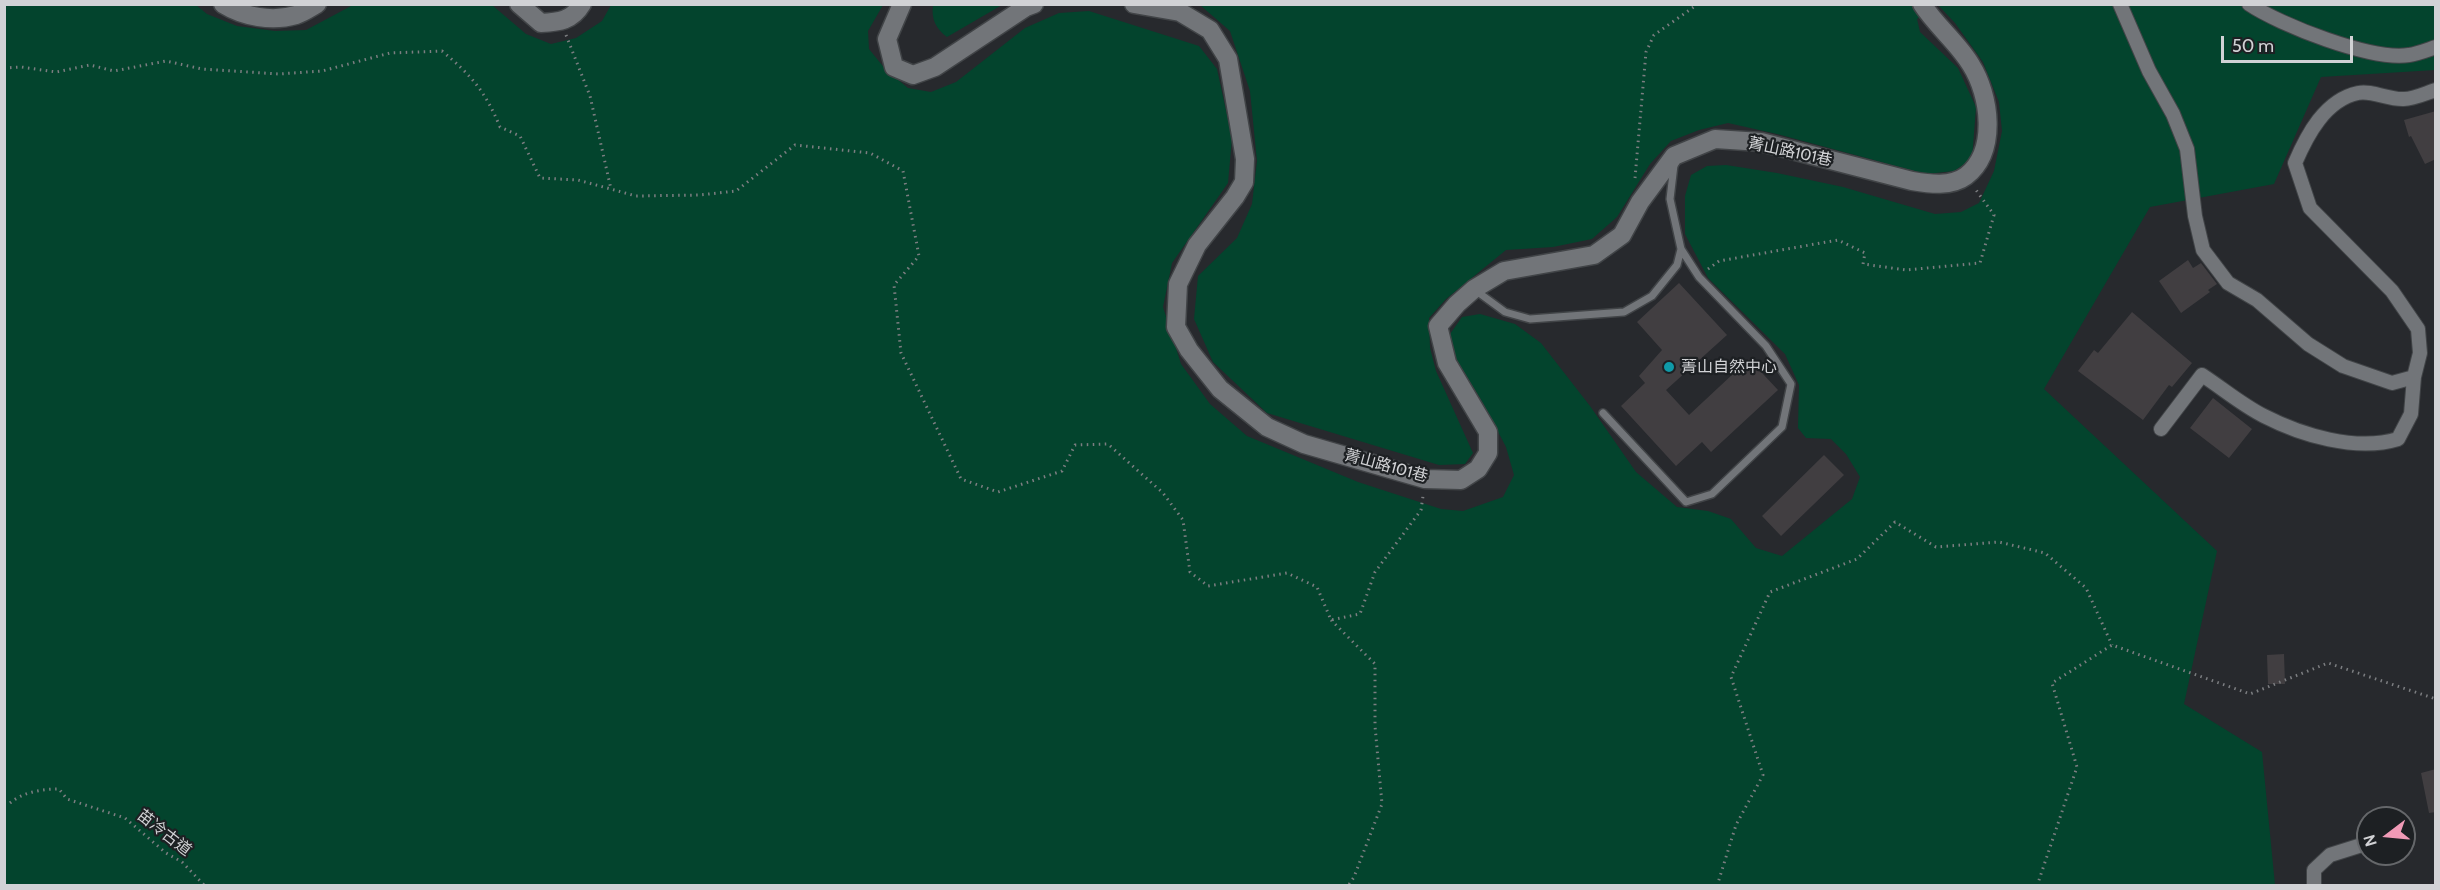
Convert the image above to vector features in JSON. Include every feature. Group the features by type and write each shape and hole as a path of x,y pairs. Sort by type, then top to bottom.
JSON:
{"street":[{"path":"223,4 231,9 262,18 296,15 317,4"},
{"path":"519,4 541,23 562,22 579,10 582,4"},
{"path":"902,4 887,39 894,67 913,75 934,67 1034,4"},
{"name":"菁山路101巷","path":"1134,4 1180,12 1210,30 1228,59 1245,159 1244,182 1197,245 1178,284 1176,327 1189,350 1220,389 1266,427 1304,444 1425,479 1461,480 1478,470 1488,453 1488,432 1447,363 1438,326 1474,289 1504,271 1594,255 1622,235 1640,202 1674,156 1715,139 1761,142 1912,182 1935,185 1954,182 1966,176"},
{"path":"1922,4 1971,64 1980,81 1986,102 1988,129 1984,149 1976,165 1966,176"},
{"path":"2120,4 2149,71 2173,114 2187,149 2195,216 2204,250 2228,283 2257,300 2307,344 2343,366 2392,383 2414,377"},
{"path":"2249,4 2267,17 2321,38 2376,53 2408,56 2436,47"},
{"path":"2161,429 2202,375 2263,416 2303,432 2336,440 2381,444 2398,439 2411,414 2414,377 2420,353 2418,329 2392,291 2310,208 2295,163 2305,139 2320,118 2338,100 2360,92 2405,99 2436,90"},
{"path":"2314,885 2314,870 2330,855 2356,847"}],"lane":[{"path":"1603,413 1686,502 1712,494 1782,427 1791,384 1766,346 1699,277 1681,249 1670,199 1674,156"},
{"path":"1474,289 1504,312 1530,320 1624,312 1652,296 1677,265 1681,249"}],"path":[{"path":"1640,202 1635,182 1646,52 1654,34 1698,4"},
{"path":"562,22 590,96 611,189"},
{"path":"4,68 21,67 56,72 90,65 114,71 166,61 202,69 279,74 322,71 390,53 442,51 467,72 488,98 500,127 519,136 540,178 578,180 636,196 700,195 736,191 795,145 870,153 903,171 919,256 894,285 901,353 962,479 998,492 1062,471 1075,445 1108,444 1163,493 1183,520 1190,572 1208,586 1287,573 1317,587 1331,620 1375,664 1375,726 1382,804 1354,877 1348,885"},
{"path":"1699,277 1719,261 1838,240 1865,253 1863,264 1906,270 1980,263 1994,215 1966,176"},
{"path":"1331,620 1360,614 1375,572 1421,510 1425,479"},
{"path":"1717,885 1736,825 1763,776 1731,677 1770,592 1857,559 1894,522 1936,547 1999,542 2044,553 2086,588 2112,645 2250,694 2328,663 2436,699"},
{"path":"2037,885 2078,767 2052,683 2112,645"},
{"name":"苗冷古道","path":"4,803 10,803 18,796 40,789 59,789 67,798 124,818 166,853 182,862 205,885"}],"green space":[{"path":"933,4 1002,5 947,37 935,23"},
{"path":"5,5 196,5 207,14 237,26 275,31 306,30 353,5 492,5 526,34 551,44 576,38 602,21 611,5 883,5 868,31 869,49 886,70 908,88 931,92 956,82 1025,28 1059,13 1089,11 1199,46 1217,69 1232,138 1228,183 1172,263 1163,307 1181,364 1210,404 1247,436 1358,482 1441,509 1463,511 1503,497 1514,475 1506,447 1455,357 1450,334 1462,317 1480,314 1515,324 1541,343 1590,406 1636,472 1677,507 1708,511 1731,519 1756,548 1782,556 1852,499 1860,477 1846,454 1831,439 1806,438 1798,428 1799,385 1785,354 1708,278 1685,234 1685,196 1691,175 1707,166 1726,165 1777,173 1843,187 1935,214 1961,212 1979,203 1994,171 2002,131 1999,102 1983,62 1955,23 1938,5 2435,5 2435,70 2321,77 2274,184 2150,207 2044,389 2217,551 2184,704 2262,752 2275,885 5,886"},
{"path":"1200,5 1933,5 1917,19 1920,32 1958,68 1976,107 1972,159 1954,171 1926,174 1728,123 1699,130 1671,141 1650,164 1617,217 1592,239 1553,247 1506,250 1446,299 1429,318 1430,348 1436,371 1473,453 1465,464 1439,465 1267,413 1213,362 1194,319 1198,276 1237,238 1252,204 1257,161 1250,91 1230,31"}],"building":[{"path":"2436,111 2436,159 2425,164 2411,136 2409,137 2404,120"},
{"path":"2188,260 2193,268 2201,263 2217,284 2208,290 2210,292 2181,313 2159,281"},
{"name":"菁山自然中心","path":"1679,283 1727,335 1666,390 1689,415 1749,359 1778,390 1711,452 1702,442 1676,466 1621,406 1645,383 1639,376 1662,350 1637,322"},
{"path":"2132,312 2192,363 2172,387 2169,385 2143,420 2078,371 2094,350 2098,353"},
{"path":"2213,398 2252,429 2229,458 2190,428"},
{"path":"1824,455 1844,475 1781,536 1762,516"},
{"path":"2284,654 2285,684 2268,684 2267,655"},
{"path":"2436,769 2436,812 2429,813 2421,773"}],"place":[{"name":"菁山自然中心","path":"1669,367"}]}
